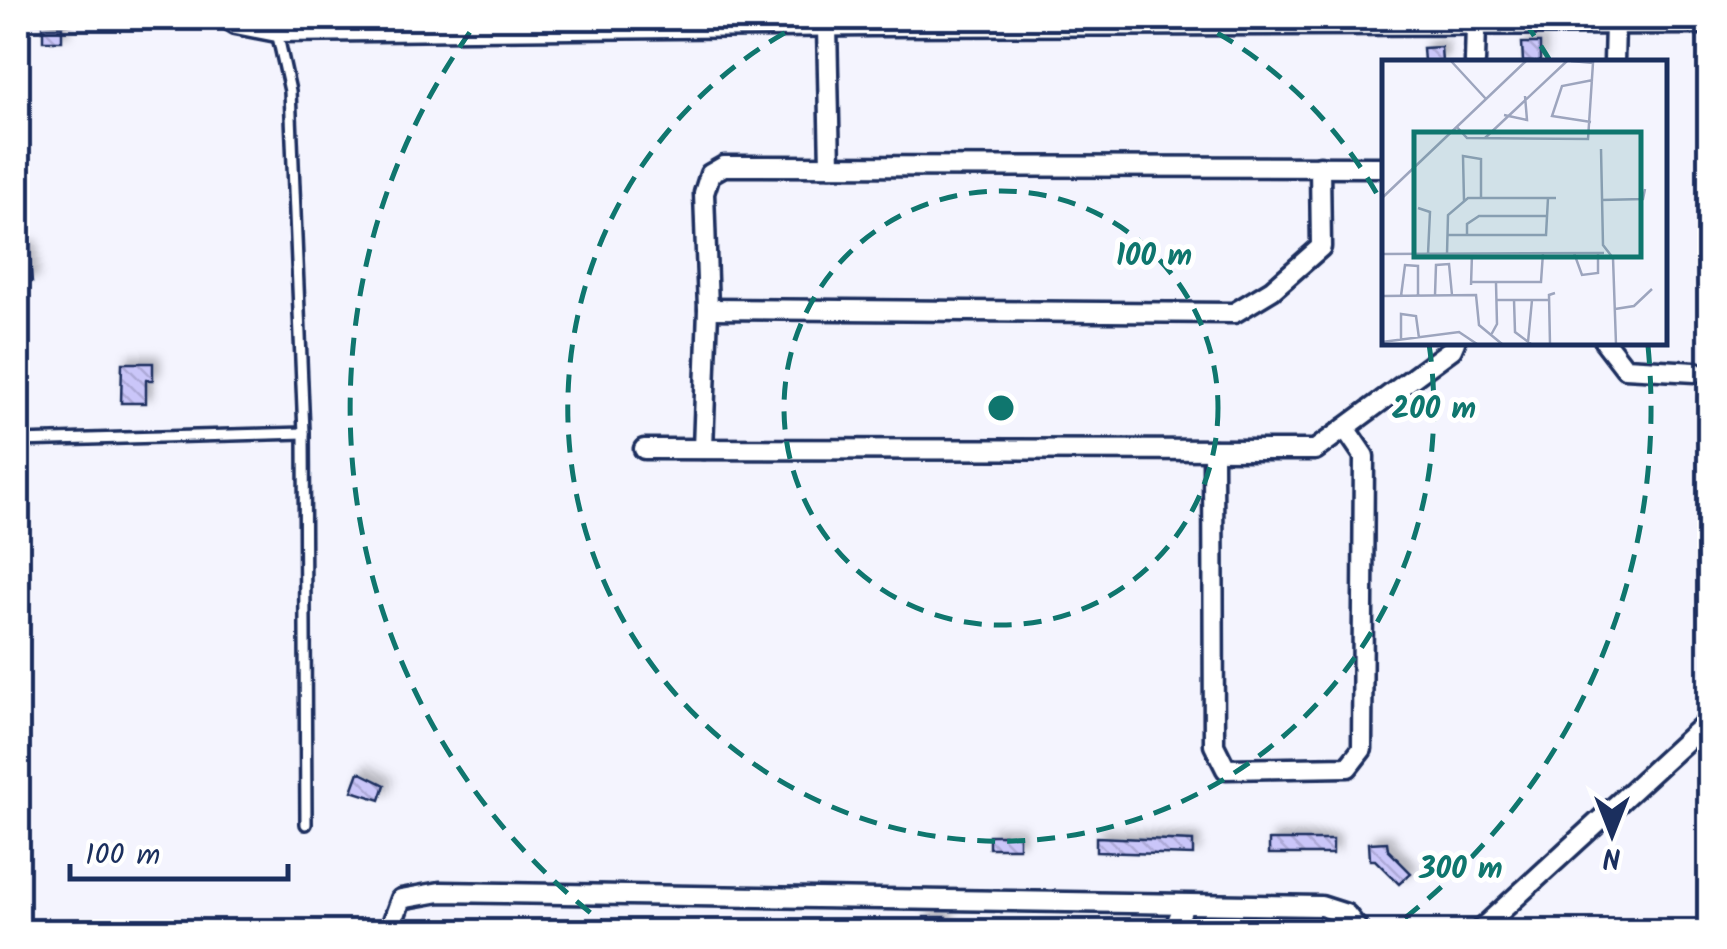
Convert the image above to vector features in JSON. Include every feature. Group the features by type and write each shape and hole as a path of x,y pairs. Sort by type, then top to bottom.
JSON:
{"street":[{"path":"226,18 236,24 278,32 329,23 744,23 827,27 1285,21 1710,24"},
{"path":"1475,60 1476,24"},
{"path":"1614,60 1615,24"},
{"path":"827,27 830,166"},
{"path":"703,449 708,310 704,193 710,174 724,166 1382,167"},
{"path":"708,310 1234,313 1272,290 1321,247 1320,166"},
{"path":"644,449 1315,450 1454,345"},
{"path":"1607,345 1625,368 1696,372"},
{"path":"1212,450 1214,745 1226,768 1348,767 1362,749 1364,456 1345,428"},
{"path":"1478,932 1710,718"},
{"path":"389,932 401,899 440,892 1322,906 1346,914 1360,932"},
{"path":"1172,932 1184,905"}],"lane":[{"path":"278,32 290,91 304,433 306,824"},
{"path":"18,441 304,433"}],"building":[{"path":"43,27 62,27 62,41 43,41"},
{"path":"1522,43 1540,43 1540,60 1523,60"},
{"path":"1441,47 1442,60 1424,60 1423,48"},
{"path":"29,247 32,282 18,284 18,249"},
{"path":"122,363 153,363 153,380 146,380 146,403 121,403"},
{"path":"359,772 385,785 380,800 352,791"},
{"path":"989,835 1019,835 1019,848 989,848"},
{"path":"1096,837 1193,841 1193,855 1096,852"},
{"path":"1269,840 1333,840 1333,854 1269,854"},
{"path":"1387,842 1388,850 1411,873 1399,884 1375,860 1370,860 1369,843"},
{"path":"924,917 946,917 946,932 923,932"},
{"path":"1256,920 1281,921 1280,932 1256,932"}]}
